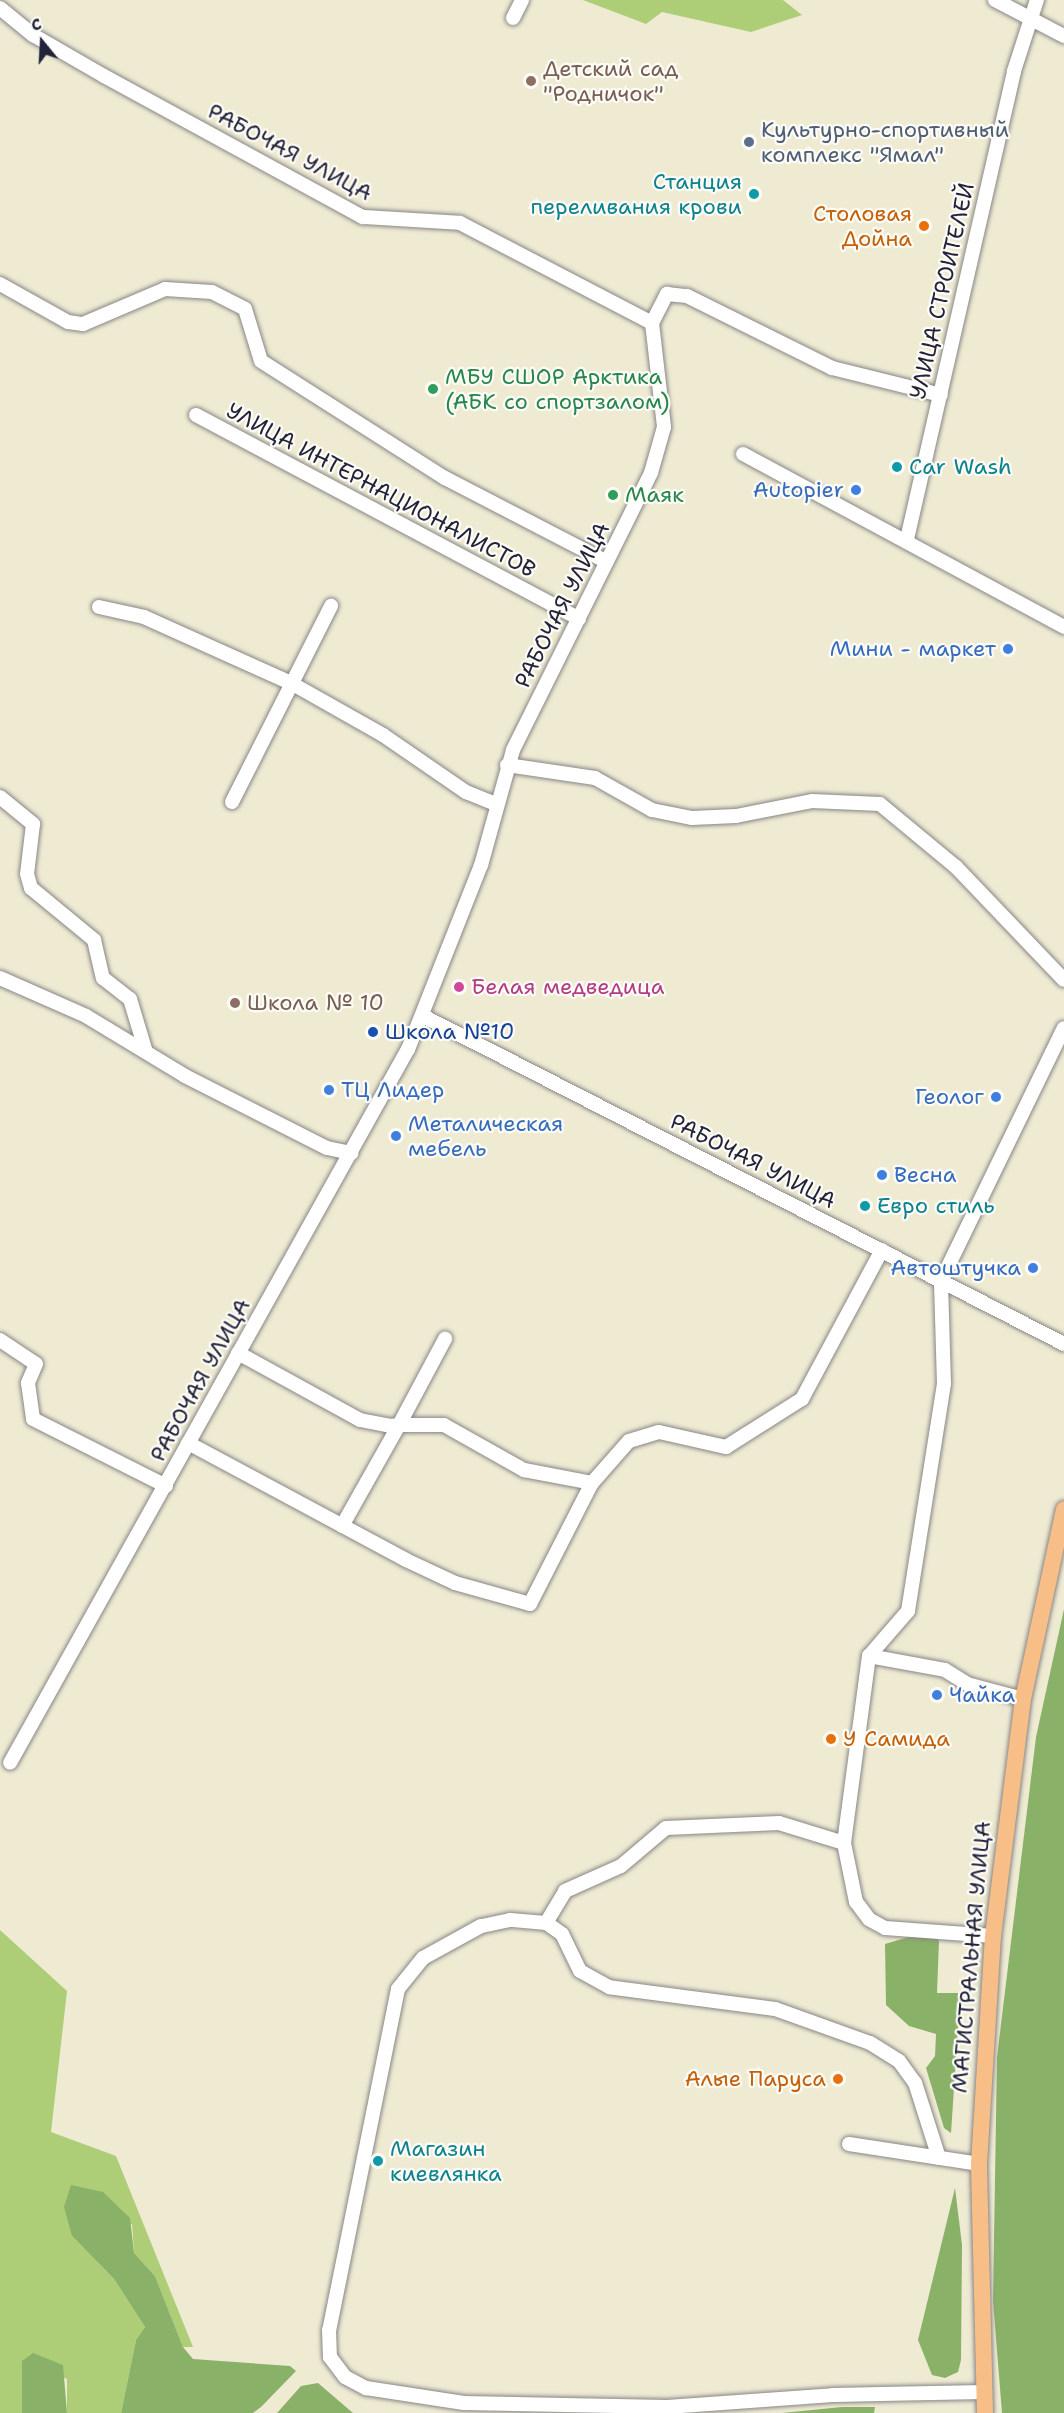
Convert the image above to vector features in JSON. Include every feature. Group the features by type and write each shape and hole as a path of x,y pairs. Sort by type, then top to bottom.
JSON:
{"main road":[{"name":"МАГИСТРАЛЬНАЯ УЛИЦА","path":"985,2413 979,2164 993,1936 1023,1699 1064,1509"}],"street":[{"path":"513,18 522,0"},
{"path":"995,0 1064,36"},
{"name":"УЛИЦА СТРОИТЕЛЕЙ","path":"907,539 1028,17 1037,0"},
{"name":"РАБОЧАЯ УЛИЦА","path":"0,8 33,35 104,76 363,217 460,224 651,323 663,440 607,562 507,765 481,865 423,1016 351,1153 10,1762"},
{"path":"0,284 68,322 83,324 165,289 212,292 245,309 261,360 445,478 607,562"},
{"path":"651,323 667,294 687,296 832,368 941,395"},
{"name":"УЛИЦА ИНТЕРНАЦИОНАЛИСТОВ","path":"196,415 579,619"},
{"path":"743,454 907,539 1064,627"},
{"path":"231,802 331,606"},
{"path":"99,607 144,617 291,683 383,735 466,792 496,804"},
{"path":"507,765 595,777 652,810 692,818 736,816 812,801 880,804 936,848 1064,980"},
{"path":"0,797 33,824 27,874 31,888 94,940 103,978 130,999 146,1052"},
{"path":"0,978 86,1016 146,1052 327,1148 351,1153"},
{"name":"РАБОЧАЯ УЛИЦА","path":"423,1016 1064,1344"},
{"path":"993,1936 885,1928 869,1919 853,1894 844,1843 869,1656 908,1611 944,1384 941,1281 1064,1028"},
{"path":"188,1443 342,1526 455,1583 530,1604 592,1484 616,1452 638,1435 677,1434 726,1447 802,1399 882,1250"},
{"path":"342,1526 445,1339"},
{"path":"0,1340 36,1364 28,1383 33,1419 166,1485"},
{"path":"238,1353 360,1420 399,1425 444,1425 524,1470 592,1484"},
{"path":"869,1656 945,1671 967,1683 1023,1699"},
{"path":"546,1923 565,1891 621,1866 666,1828 778,1823 844,1843"},
{"path":"939,2158 915,2083 886,2051 789,2012 609,1987 580,1971 562,1934 546,1923 510,1920 482,1926 423,1958 402,1977 381,2057 328,2346 345,2377 384,2393 592,2411 984,2391"},
{"path":"849,2144 979,2164"}],"green space":[{"path":"583,0 783,0 802,15 751,32 662,12 646,24"},
{"path":"1064,1609 1064,2413 1002,2413 993,2301 997,2057 1036,1737"},
{"path":"0,1930 67,1991 51,2132 116,2156 193,2347 183,2347 155,2276 134,2253 132,2224 72,2236 114,2279 145,2327 136,2340 121,2413 67,2413 67,2379 22,2361 22,2413 0,2413"},
{"path":"912,1936 935,1936 939,1941 937,1993 958,1993 960,1999 951,2133 944,2128 926,2068 935,2056 936,2034 909,2026 886,2005 885,1944"},
{"path":"71,2185 103,2192 130,2218 134,2253 155,2276 183,2347 193,2359 290,2366 296,2371 261,2407 253,2413 121,2413 136,2340 145,2327 114,2279 72,2236 64,2207"},
{"path":"955,2188 962,2245 961,2360 958,2372 945,2378 932,2375 918,2340"},
{"path":"33,2353 63,2365 67,2413 22,2413 22,2361"},
{"path":"318,2383 353,2413 277,2413 301,2386"},
{"path":"842,2407 875,2407 874,2413 782,2413"}],"place":[{"name":"Детский сад \"Родничок\"","path":"531,81"},
{"name":"Культурно-спортивный комплекс \"Ямал\"","path":"749,142"},
{"name":"Станция переливания крови","path":"754,194"},
{"name":"Столовая Дойна","path":"924,226"},
{"name":"МБУ СШОР Арктика (АБК со спортзалом)","path":"433,389"},
{"name":"Car Wash","path":"897,467"},
{"name":"Autopier","path":"856,490"},
{"name":"Маяк","path":"613,495"},
{"name":"Мини - маркет","path":"1008,649"},
{"name":"Белая медведица","path":"459,987"},
{"name":"Школа № 10","path":"235,1003"},
{"name":"Школа №10","path":"373,1032"},
{"name":"ТЦ Лидер","path":"329,1090"},
{"name":"Геолог","path":"996,1097"},
{"name":"Металическая мебель","path":"396,1136"},
{"name":"Весна","path":"882,1175"},
{"name":"Евро стиль","path":"865,1206"},
{"name":"Автоштучка","path":"1033,1268"},
{"name":"Чайка","path":"937,1695"},
{"name":"У Самида","path":"831,1739"},
{"name":"Алые Паруса","path":"838,2079"},
{"name":"Магазин киевлянка","path":"378,2161"}]}
